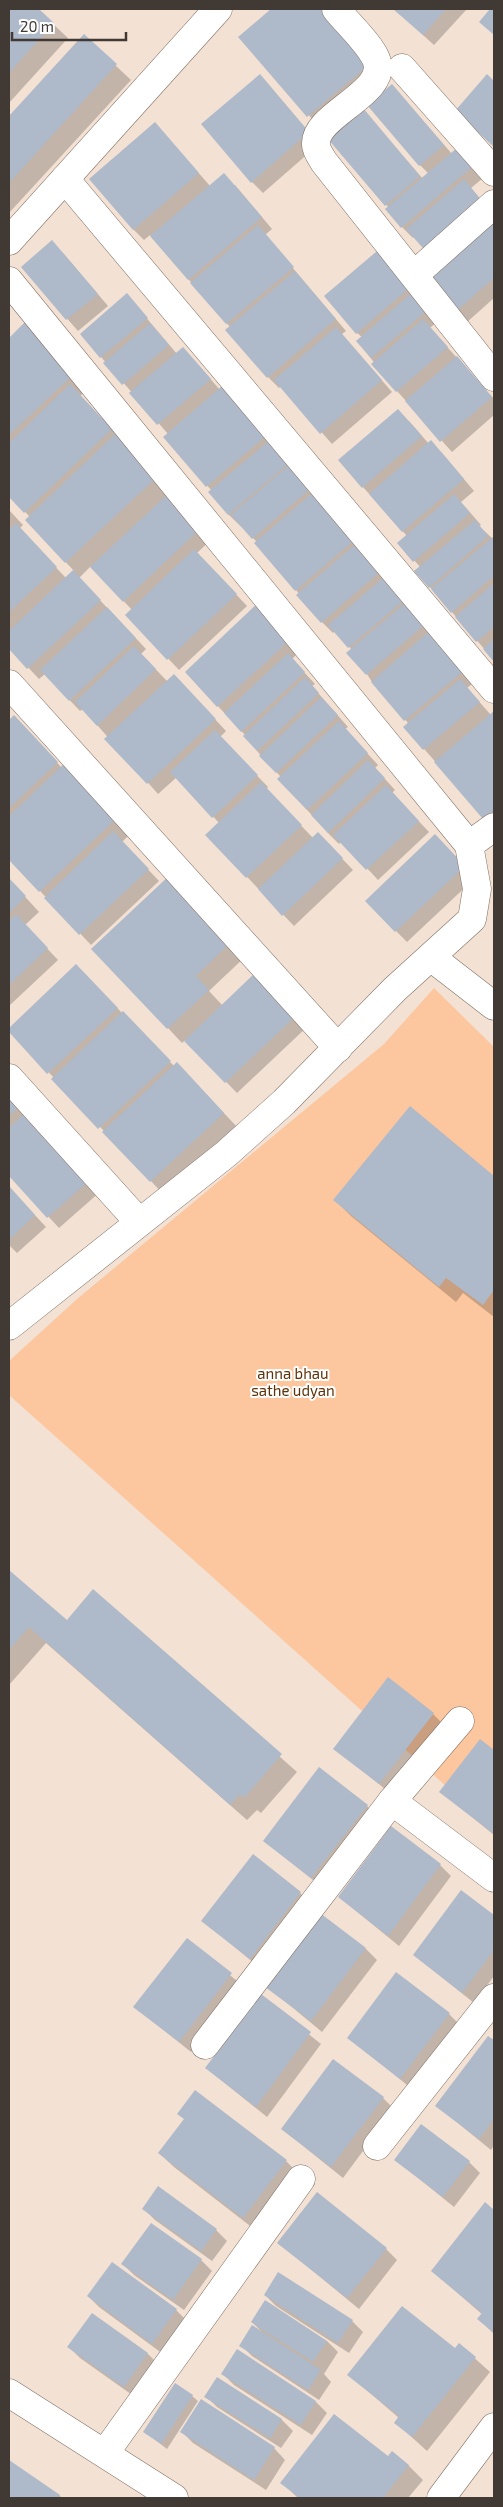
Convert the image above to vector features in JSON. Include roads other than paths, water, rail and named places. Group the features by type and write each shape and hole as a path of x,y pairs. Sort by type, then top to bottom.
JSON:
{"street":[{"path":"9,241 218,9"},
{"path":"336,9 377,60 377,72 371,85 326,124 317,135 316,146 324,162 494,376"},
{"path":"402,68 494,172"},
{"path":"65,179 494,689"},
{"path":"414,275 494,204"},
{"path":"9,281 469,845 477,889 472,919 432,958 395,989 284,1102 226,1154 9,1326"},
{"path":"9,684 338,1048"},
{"path":"469,845 494,827"},
{"path":"432,958 494,1006"},
{"path":"9,1078 139,1222"},
{"path":"205,2045 392,1801 460,1721"},
{"path":"392,1801 494,1878"},
{"path":"377,2146 494,1998"},
{"path":"104,2453 301,2180"},
{"path":"9,2393 174,2498"},
{"path":"441,2498 494,2427"}],"park label":[{"name":"anna bhau sathe udyan","path":"293,1382"}]}
